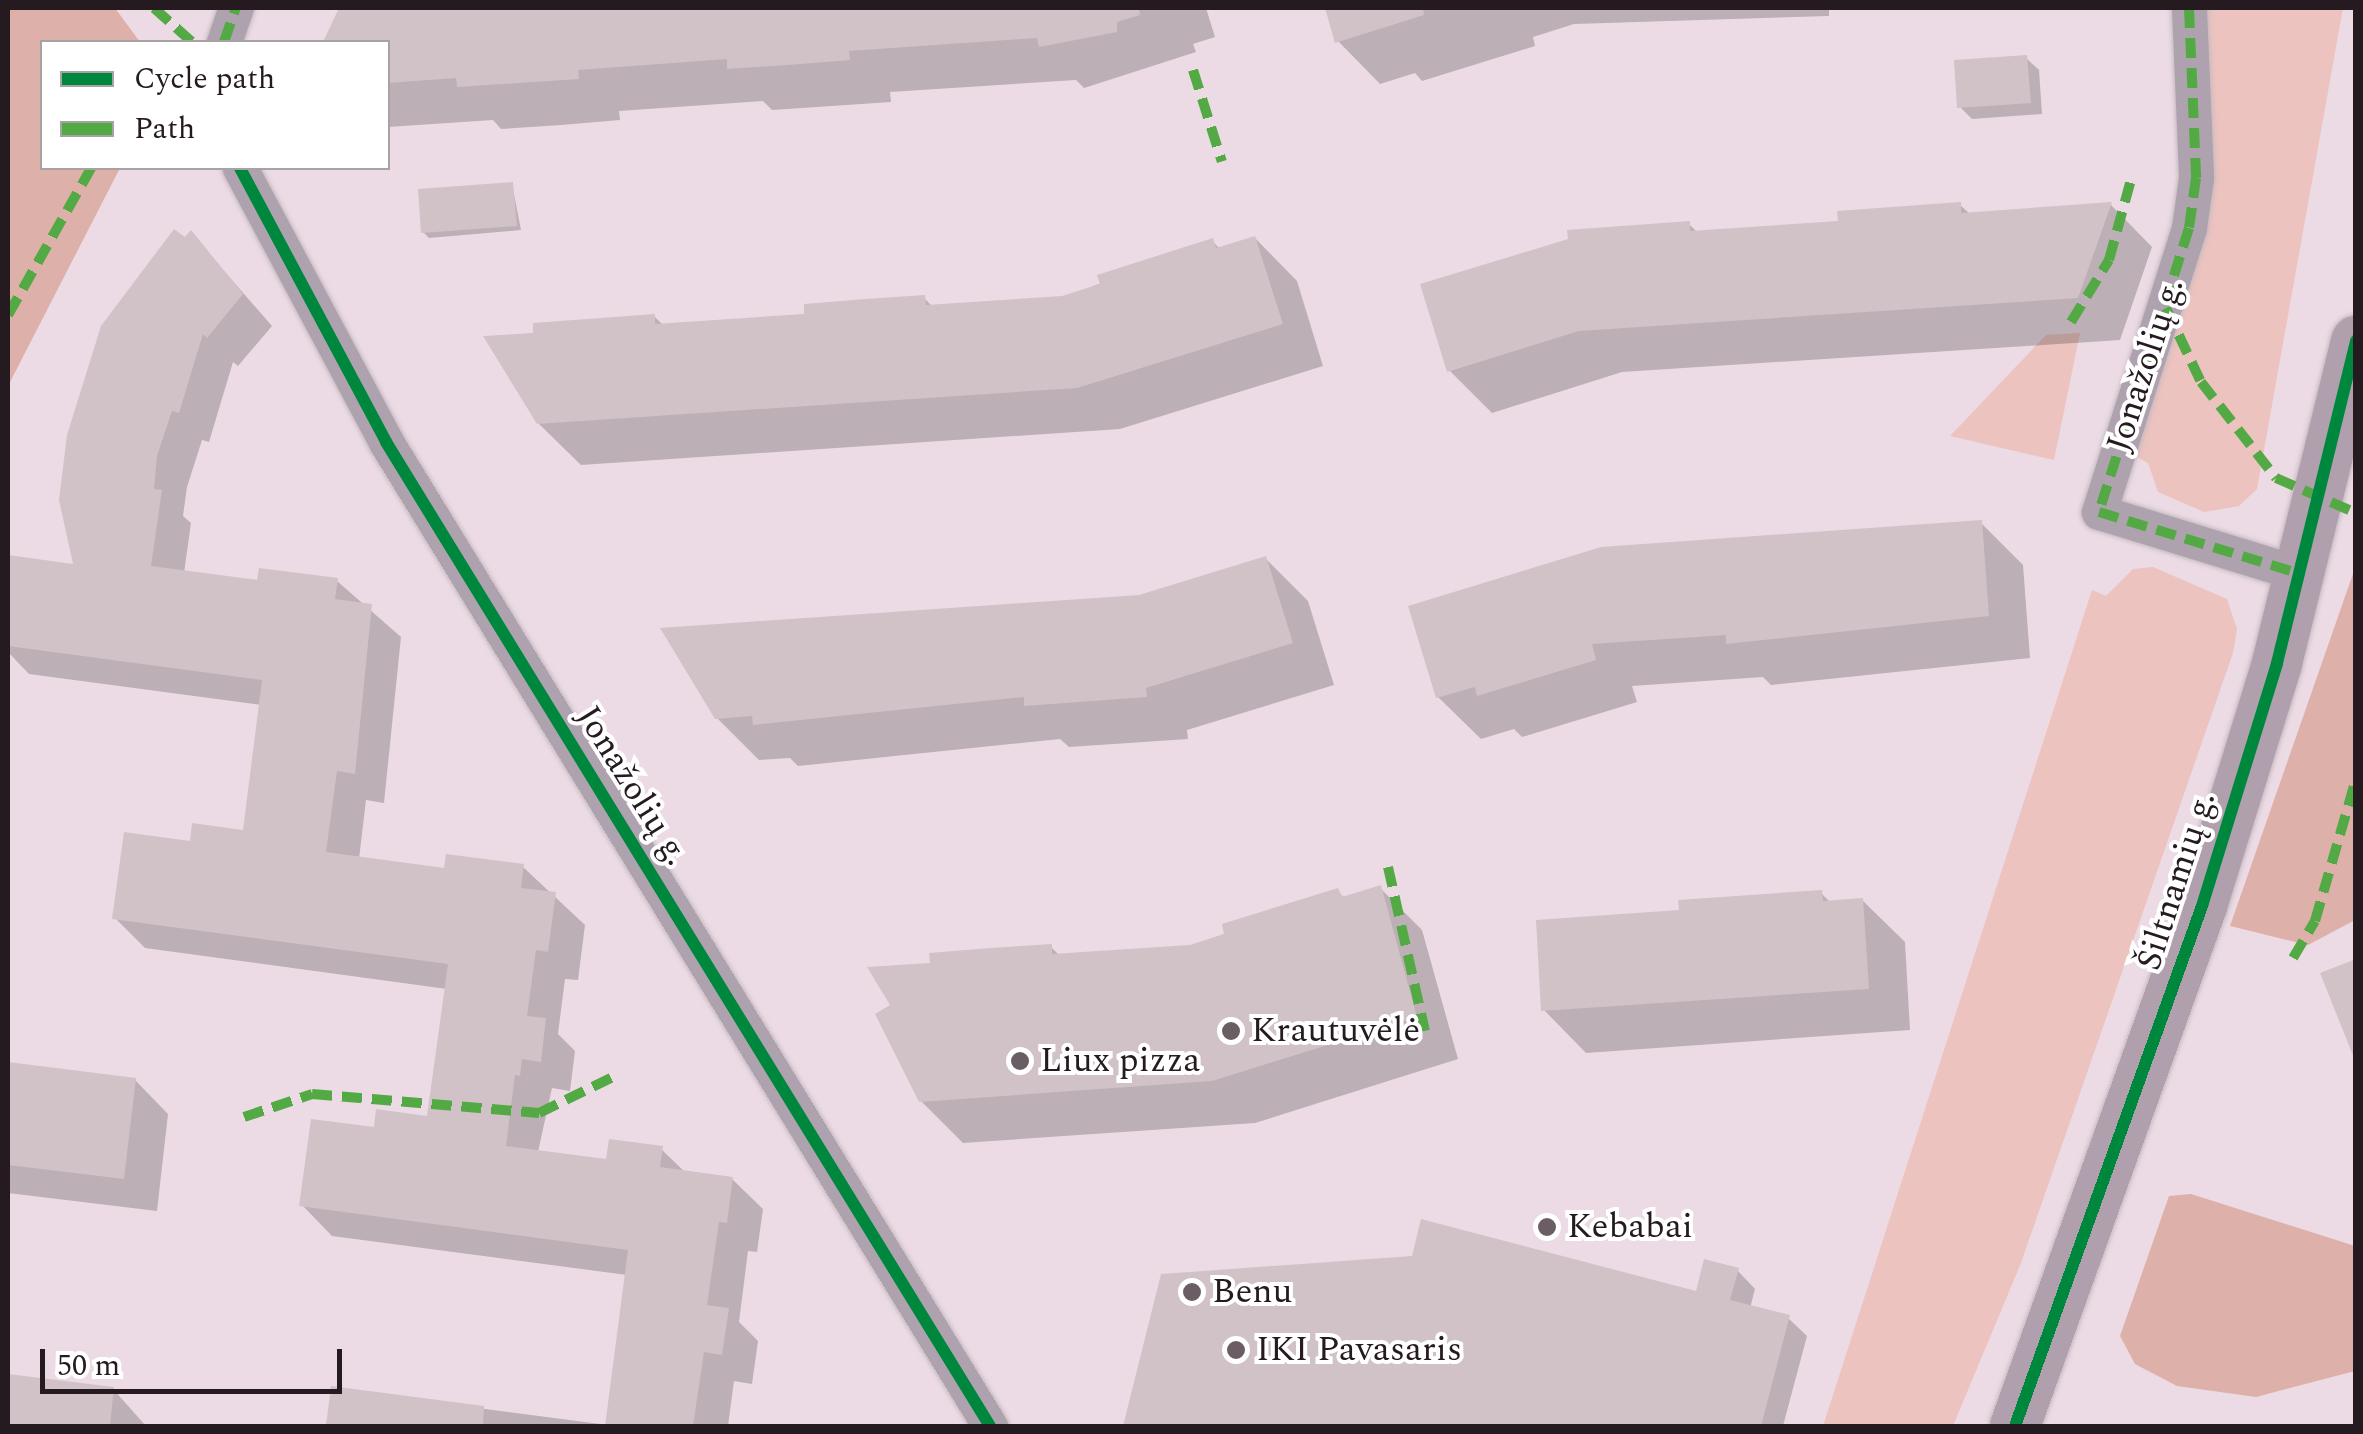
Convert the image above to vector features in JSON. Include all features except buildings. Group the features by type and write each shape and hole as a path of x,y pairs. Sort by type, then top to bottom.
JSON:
{"street":[{"path":"225,40 236,8"},
{"name":"Jonažolių g.","path":"2189,8 2196,178 2189,228 2099,512 2300,574"},
{"name":"Jonažolių g.","path":"241,170 386,442 990,1426"},
{"name":"Šiltnamių g.","path":"2015,1426 2202,906 2300,574 2356,341"}],"shaded area":[{"path":"8,8 115,8 139,40 40,40 40,170 119,170 8,386"},
{"path":"2206,8 2343,8 2257,489 2239,506 2204,512 2158,492 2148,463 2135,456 2196,264 2211,163"},
{"path":"2080,333 2054,460 1950,436 2046,335"},
{"path":"2153,567 2227,599 2237,629 2233,653 2021,1263 1953,1426 1823,1426 2092,590 2106,596 2133,569"},
{"path":"2355,568 2355,920 2308,945 2230,926"},
{"path":"2191,1194 2355,1246 2355,1371 2256,1397 2177,1386 2135,1364 2120,1336 2169,1196"}],"marked path":[{"path":"154,8 190,40"},
{"path":"225,40 236,8"},
{"path":"2189,8 2196,178 2189,228 2099,512 2300,574"},
{"path":"1193,70 1222,162"},
{"path":"8,315 90,170"},
{"path":"2071,322 2109,260 2132,176"},
{"path":"2166,308 2201,382 2276,478 2356,513"},
{"path":"2293,958 2315,921 2356,779"},
{"path":"1388,867 1425,1031"},
{"path":"244,1117 312,1094 539,1113 615,1076"}],"cycle path":[{"path":"241,170 386,442 990,1426"},
{"path":"2015,1426 2202,906 2277,663 2356,341"}],"place":[{"name":"Krautuvėlė","path":"1231,1031"},
{"name":"Liux pizza","path":"1020,1061"},
{"name":"Kebabai","path":"1547,1227"},
{"name":"Benu","path":"1192,1292"},
{"name":"IKI Pavasaris","path":"1236,1350"}]}
